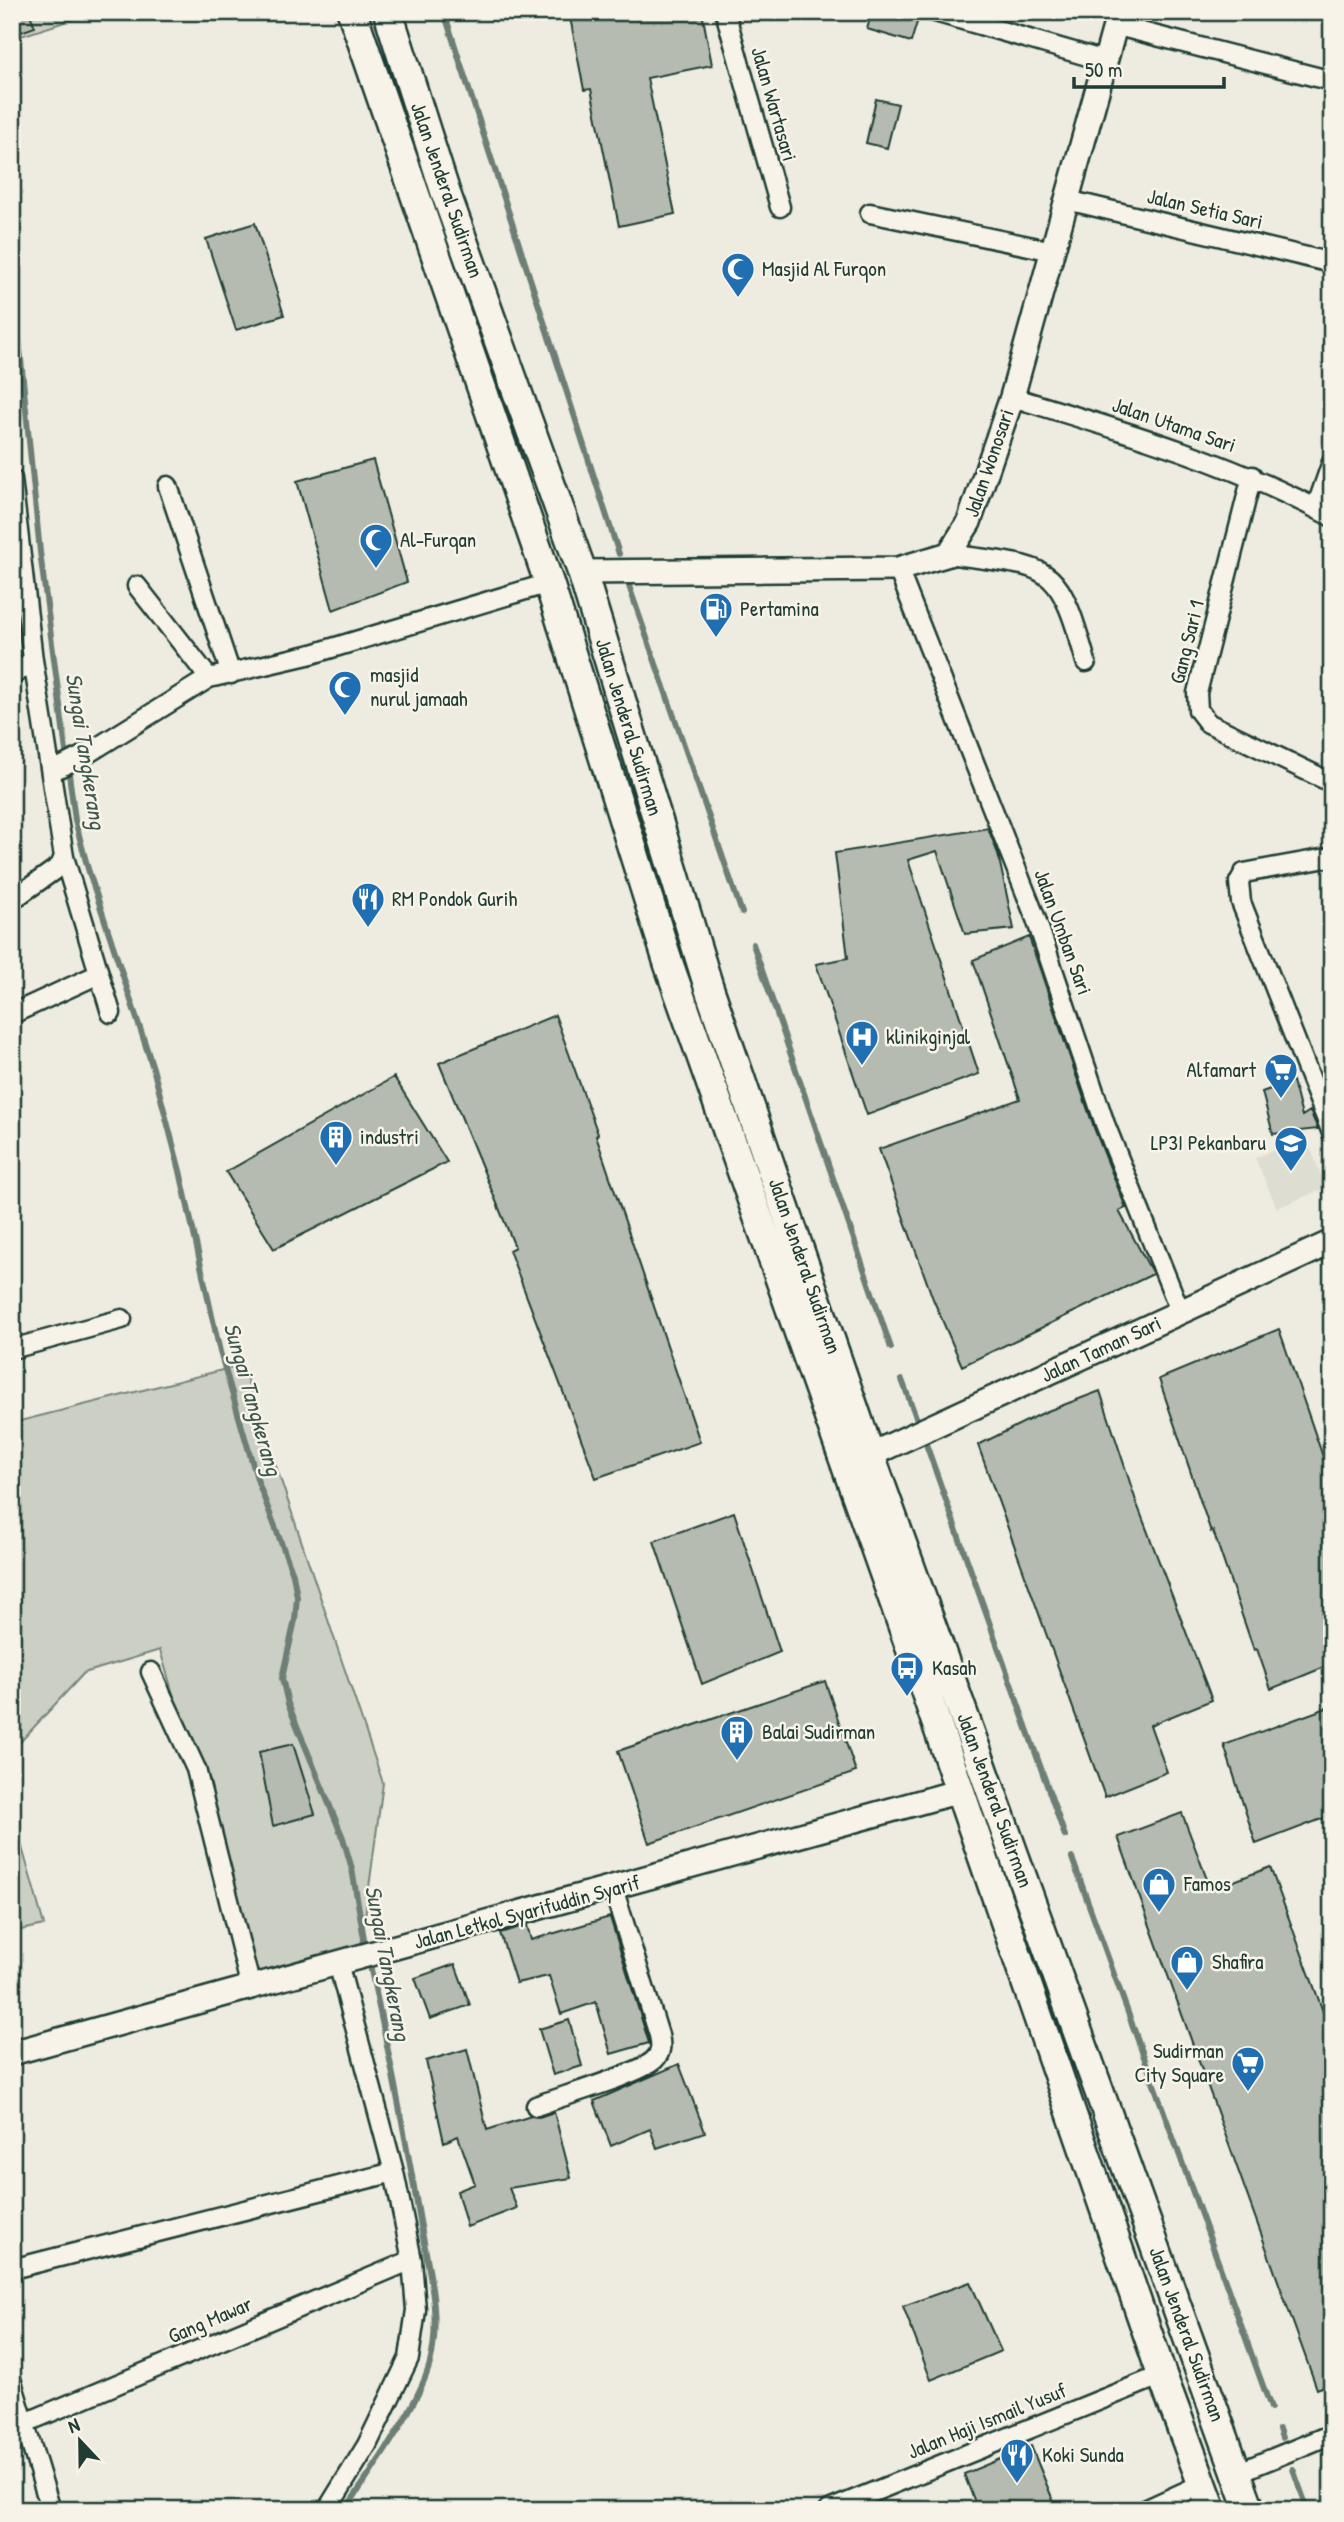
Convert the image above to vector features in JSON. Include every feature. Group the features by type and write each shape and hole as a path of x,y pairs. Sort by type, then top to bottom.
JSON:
{"main road":[{"name":"Jalan Jenderal Sudirman","path":"352,12 549,583 670,965 1162,2375 1212,2510"},
{"name":"Jalan Jenderal Sudirman","path":"388,12 445,191 582,572 709,988 870,1455 1250,2510"}],"street":[{"name":"Jalan Wartasari","path":"725,12 780,207"},
{"path":"935,12 1105,61"},
{"path":"1116,19 1332,81"},
{"name":"Jalan Wonosari","path":"949,554 969,522 1012,397 1116,19"},
{"name":"Jalan Setia Sari","path":"1068,200 1332,263"},
{"path":"870,213 1053,251"},
{"name":"Jalan Utama Sari","path":"1012,397 1130,433 1252,476 1324,512 1332,463"},
{"name":"Gang Sari 1","path":"1252,476 1196,693 1198,710 1208,723 1332,783"},
{"path":"12,479 33,660 64,857 111,1013"},
{"path":"168,486 231,674"},
{"path":"582,572 898,569 949,554 1027,565 1049,575 1066,601 1086,662"},
{"name":"Jalan Umban Sari","path":"898,569 1036,919 1105,1124 1180,1311"},
{"path":"51,772 90,752 209,678 312,654 549,583"},
{"path":"137,586 209,678"},
{"path":"12,676 33,660"},
{"path":"12,900 60,866 64,857"},
{"path":"1332,857 1244,873 1239,882 1239,893 1332,1133"},
{"path":"12,1014 99,974"},
{"name":"Jalan Taman Sari","path":"870,1455 1332,1242"},
{"path":"12,1349 122,1319"},
{"path":"151,1672 196,1769 251,1987"},
{"name":"Jalan Letkol Syarifuddin Syarif","path":"12,2053 960,1791"},
{"path":"536,2106 634,2071 654,2060 659,2052 659,2035 613,1888"},
{"path":"327,2510 367,2445 409,2358 416,2310 412,2260 394,2172 342,1962"},
{"path":"12,2269 394,2172"},
{"name":"Gang Mawar","path":"25,2423 412,2260"},
{"name":"Jalan Haji Ismail Yusuf","path":"829,2510 1162,2375"},
{"path":"12,2382 51,2510"},
{"path":"1237,2473 1332,2434"},
{"path":"1145,2510 1204,2483"}],"shaded area":[{"path":"12,12 96,12 12,39"},
{"name":"LP3I Pekanbaru","path":"1306,1137 1326,1188 1277,1208 1255,1158"},
{"path":"242,1365 383,1783 361,1947 256,1975 160,1650 84,1673 12,1751 12,1423"},
{"path":"12,1812 44,1925 12,1932"}],"building":[{"path":"12,12 29,12 35,27 12,35"},
{"path":"569,12 702,12 712,65 647,78 675,214 619,226 591,89 584,90"},
{"path":"872,12 907,12 919,16 911,42 867,29"},
{"path":"876,99 898,104 887,148 866,143"},
{"path":"255,223 284,315 236,330 206,239"},
{"path":"373,460 407,582 333,610 297,481"},
{"path":"988,828 998,854 1014,929 965,934 937,851 908,860 979,1074 867,1115 816,964 848,958 835,853"},
{"path":"1029,937 1094,1128 1126,1208 1119,1211 1153,1274 962,1366 933,1299 879,1149 1020,1099 973,960"},
{"path":"555,1015 598,1134 596,1136 700,1442 596,1478 509,1250 515,1247 439,1063"},
{"name":"industri","path":"394,1077 447,1162 274,1249 226,1172"},
{"path":"1293,1081 1302,1116 1310,1111 1318,1129 1273,1134 1262,1092"},
{"path":"1279,1329 1332,1483 1332,1664 1271,1689 1257,1649 1254,1650 1213,1531 1211,1532 1159,1379"},
{"path":"1100,1391 1137,1504 1212,1700 1150,1725 1167,1772 1105,1797 978,1445 1045,1412"},
{"path":"734,1512 780,1652 702,1684 654,1541"},
{"name":"Balai Sudirman","path":"825,1681 856,1772 649,1843 618,1751"},
{"path":"1332,1706 1332,1815 1256,1844 1224,1745"},
{"path":"293,1744 315,1814 273,1826 259,1752"},
{"path":"1182,1813 1211,1890 1270,1867 1332,2036 1332,2383 1317,2389 1118,1837"},
{"path":"610,1917 649,2043 611,2054 596,2002 561,2014 549,1976 516,1983 500,1933 527,1925 531,1940"},
{"path":"455,1964 470,2005 430,2019 415,1978"},
{"path":"569,2020 582,2066 553,2075 539,2029"},
{"path":"467,2049 487,2130 531,2116 539,2117 554,2112 571,2178 509,2188 517,2208 467,2227 457,2191 475,2184 458,2136 444,2142 426,2061"},
{"path":"679,2064 705,2132 657,2148 650,2129 611,2146 594,2101"},
{"path":"970,2282 1001,2351 931,2380 903,2306"},
{"path":"1031,2446 1057,2510 978,2510 964,2474"}],"waterway":[{"path":"444,12 619,554"},
{"name":"Sungai Tangkerang","path":"12,268 40,552 75,820 88,869 153,1068 180,1171 220,1352 258,1482 293,1574 297,1597 295,1620 282,1678 288,1704 343,1838 352,1869 366,1950"},
{"path":"629,586 742,913"},
{"path":"753,944 891,1348"},
{"path":"902,1380 916,1417"},
{"path":"926,1444 1065,1836"},
{"path":"1072,1858 1271,2408"},
{"name":"Sungai Tangkerang","path":"345,2510 416,2398 430,2363 435,2328 430,2274 369,1961"},
{"path":"1279,2429 1282,2438"},
{"path":"1293,2469 1308,2510"}],"place":[{"name":"Masjid Al Furqon","path":"738,299"},
{"name":"Al-Furqan","path":"376,570"},
{"name":"Pertamina","path":"716,639"},
{"name":"masjid nurul jamaah","path":"345,717"},
{"name":"RM Pondok Gurih","path":"368,929"},
{"name":"klinikginjal","path":"862,1067"},
{"name":"Alfamart","path":"1281,1100"},
{"name":"industri","path":"336,1167"},
{"name":"LP3I Pekanbaru","path":"1291,1173"},
{"name":"Kasah","path":"907,1698"},
{"name":"Balai Sudirman","path":"737,1762"},
{"name":"Famos","path":"1159,1914"},
{"name":"Shafira","path":"1187,1992"},
{"name":"Sudirman City Square","path":"1248,2093"},
{"name":"Koki Sunda","path":"1017,2485"}]}
